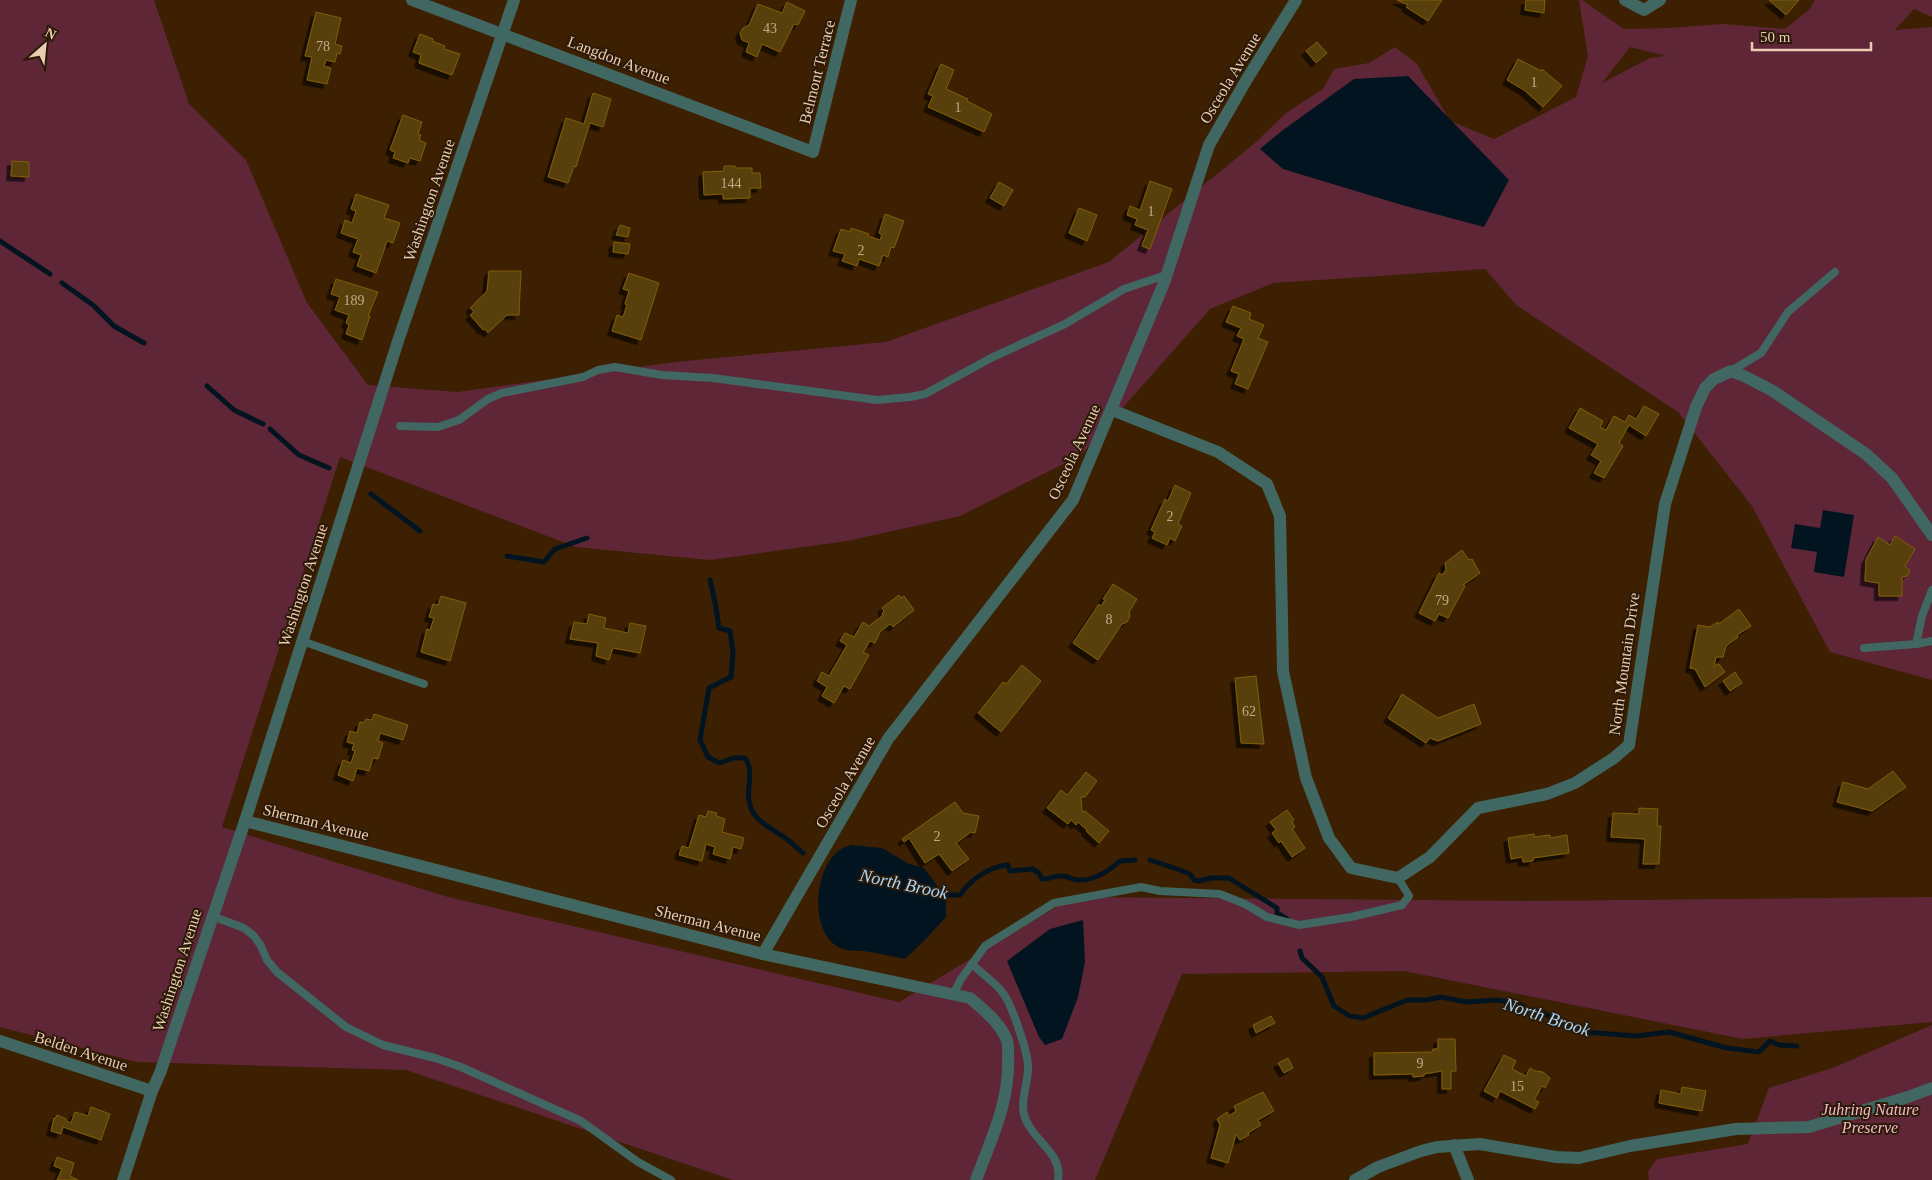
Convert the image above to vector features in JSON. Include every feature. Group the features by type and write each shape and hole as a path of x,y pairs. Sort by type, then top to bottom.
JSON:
{"street":[{"name":"Langdon Avenue","path":"412,0 813,152"},
{"name":"Washington Avenue","path":"124,1180 152,1091 160,1073 244,821 398,341 514,0"},
{"name":"Belmont Terrace","path":"813,152 851,0"},
{"name":"Osceola Avenue","path":"763,954 888,739 1073,500 1112,410 1166,274 1209,145 1296,0"},
{"path":"1625,0 1644,10 1660,0"},
{"path":"1731,371 1773,391 1866,454 1892,478 1932,535"},
{"name":"North Mountain Drive","path":"1398,878 1430,857 1478,808 1547,794 1568,786 1614,758 1629,745 1665,504 1696,407 1705,388 1714,379 1731,371"},
{"path":"1112,410 1218,452 1267,484 1280,516 1283,671 1306,778 1329,838 1351,868 1398,878"},
{"name":"Sherman Avenue","path":"244,821 763,954 970,998 996,1021 1007,1040 1008,1069 1002,1110 976,1180"},
{"name":"Belden Avenue","path":"0,1041 152,1091"},
{"path":"1355,1180 1378,1167 1421,1151 1454,1145 1480,1144 1556,1157 1578,1158 1630,1146 1736,1129 1809,1126 1908,1097 1932,1088"},
{"path":"1454,1145 1468,1180"}],"lane":[{"path":"1731,371 1761,353 1788,312 1835,272"},
{"path":"400,426 438,427 459,420 488,399 502,393 583,377 598,370 615,367 662,375 712,378 877,400 910,397 925,394 993,357 1065,324 1124,289 1166,274"},
{"path":"1916,644 1922,616 1932,590"},
{"path":"1864,648 1932,641"},
{"path":"302,642 424,684"},
{"path":"953,995 985,946 1054,903 1141,887 1160,891 1220,894 1245,904 1267,917 1299,925 1351,917 1402,905 1409,896 1398,878"},
{"path":"212,916 233,922 249,932 261,946 267,960 277,972 346,1027 383,1045 435,1058 461,1067 581,1121 638,1162 671,1180"},
{"path":"972,964 1004,993 1016,1021 1028,1065 1024,1117 1056,1161 1059,1172 1058,1180"}],"green space":[{"path":"0,0 154,0 189,104 246,160 307,303 368,385 457,392 676,362 886,342 1109,262 1255,143 1286,113 1323,89 1334,69 1369,63 1395,47 1417,64 1450,121 1494,139 1576,97 1588,56 1579,0 1582,0 1624,29 1723,24 1785,29 1810,9 1815,0 1932,0 1932,17 1914,9 1895,30 1932,27 1932,680 1830,652 1752,506 1678,412 1516,305 1485,269 1273,283 1210,309 1081,455 960,516 847,541 710,560 576,547 340,457 222,827 448,897 899,1002 1073,897 1528,901 1932,897 1932,1022 1743,1039 1404,971 1182,974 1095,1180 733,1180 406,1070 137,1062 0,1027","holes":["1630,47 1666,56 1650,58 1602,83"]},
{"name":"Juhring Nature Preserve","path":"1932,1025 1932,1180 1649,1180 1648,1172 1657,1159 1748,1144 1769,1088 1835,1067"}],"water":[{"path":"1408,76 1509,180 1484,227 1402,205 1283,169 1260,149 1283,130 1354,79"},
{"path":"1823,510 1854,515 1844,577 1814,572 1817,552 1791,548 1795,524 1820,528"},
{"path":"851,845 882,848 909,864 924,868 946,897 946,917 905,959 867,951 840,948 830,940 823,929 819,916 818,902 823,873 829,861 837,852"},
{"path":"1083,920 1085,962 1078,997 1062,1039 1045,1045 1039,1037 1007,961 1050,929"}],"building":[{"path":"1397,0 1442,0 1428,21 1406,7 1408,5"},
{"path":"1526,0 1545,0 1544,13 1525,10"},
{"path":"1769,0 1799,0 1786,15"},
{"path":"787,2 805,11 798,25 794,24 780,52 762,44 757,57 746,52 749,43 742,40 740,33 743,28 749,25 758,4 782,13"},
{"path":"316,12 341,18 335,44 342,46 340,54 337,53 335,62 326,60 324,66 331,68 327,84 307,80 312,57 305,56"},
{"path":"420,34 445,46 444,49 460,54 452,75 419,63 421,55 413,52"},
{"path":"1317,42 1327,53 1316,63 1306,51"},
{"path":"1518,59 1541,71 1542,69 1562,86 1543,107 1524,90 1507,80"},
{"path":"941,64 954,70 946,89 968,99 967,101 992,114 984,132 928,107 933,96 928,94"},
{"path":"593,93 611,99 603,127 590,123 576,167 574,166 568,183 548,177 566,118 584,124"},
{"path":"403,115 422,122 418,134 421,135 419,140 426,143 420,161 410,158 408,163 393,158 395,152 390,150"},
{"path":"12,161 29,162 29,177 11,176"},
{"path":"724,166 752,168 752,173 760,173 761,188 750,188 750,198 723,199 723,194 704,195 703,172 724,171"},
{"path":"1150,181 1172,189 1150,249 1142,246 1148,230 1135,225 1137,219 1127,215 1130,206 1140,210"},
{"path":"999,182 1013,190 1004,206 990,198"},
{"path":"356,194 389,205 384,218 400,223 393,243 387,241 376,273 357,266 361,255 353,252 358,239 341,233 345,220 352,223 356,211 351,209"},
{"path":"1079,208 1097,215 1087,241 1069,233"},
{"path":"885,214 904,221 894,248 891,247 888,257 883,255 879,266 859,259 857,266 842,261 845,254 833,251 841,229 850,232 851,228 880,240 882,235 879,233"},
{"path":"620,225 630,228 628,237 616,235"},
{"path":"614,242 630,244 628,254 613,252"},
{"path":"489,271 521,271 519,315 507,315 488,333 470,315 474,312 470,308 487,291"},
{"path":"629,273 659,283 641,340 612,331 617,315 623,317 627,305 625,304 629,291 623,289"},
{"path":"336,279 378,292 368,316 370,316 362,340 346,334 349,325 346,323 349,315 335,310 340,297 331,294"},
{"path":"1233,306 1251,313 1249,319 1264,325 1258,338 1268,342 1248,389 1235,384 1239,374 1231,371 1244,339 1237,336 1241,328 1226,322"},
{"path":"1644,406 1659,414 1646,436 1629,425 1619,443 1623,446 1604,478 1594,473 1601,461 1591,455 1598,444 1569,428 1580,408 1603,421 1600,427 1606,430 1614,416 1625,422 1629,415 1636,419"},
{"path":"1175,485 1191,493 1178,524 1182,526 1175,541 1170,538 1167,545 1152,538 1155,532 1151,530 1165,499 1168,501"},
{"path":"1895,536 1915,549 1905,566 1910,571 1907,576 1902,577 1902,596 1879,596 1879,583 1865,581 1866,560 1878,537 1890,545"},
{"path":"1462,550 1469,560 1472,559 1480,573 1463,585 1465,586 1448,618 1439,614 1435,621 1419,613 1439,573 1442,575 1446,570 1445,563"},
{"path":"1113,584 1137,599 1129,612 1130,616 1127,622 1122,624 1098,660 1073,643 1099,604 1101,606 1105,600 1103,599"},
{"path":"899,595 901,598 904,596 914,610 893,627 890,624 880,632 875,643 870,641 863,652 869,655 850,689 844,686 834,703 822,696 827,687 817,681 822,672 829,676 847,645 840,641 845,633 854,637 863,622 869,626 883,615 884,611 882,608"},
{"path":"441,596 466,603 450,661 421,652 427,629 430,630 434,618 429,617 433,604 438,605"},
{"path":"1739,609 1751,626 1737,635 1738,637 1726,646 1723,657 1716,657 1714,666 1719,664 1725,672 1705,687 1695,669 1690,668 1698,625 1710,627 1718,622 1719,624"},
{"path":"589,614 606,618 604,628 628,633 630,623 646,626 640,653 613,648 609,660 596,656 598,643 570,639 574,622 587,624"},
{"path":"1022,665 1041,681 1001,732 978,713 1003,682 1006,684"},
{"path":"1735,672 1742,683 1730,691 1723,681"},
{"path":"1256,676 1264,744 1241,743 1235,678"},
{"path":"1402,694 1438,718 1474,704 1481,724 1438,741 1430,738 1426,743 1388,718"},
{"path":"374,714 408,725 403,740 380,733 378,741 383,743 378,759 373,758 369,771 357,768 353,781 338,775 343,760 351,763 355,751 352,750 354,744 347,742 350,731 357,733 360,722 364,723 366,719 372,720"},
{"path":"1893,771 1906,787 1872,811 1837,802 1843,782 1868,789"},
{"path":"1086,772 1097,781 1085,797 1081,797 1082,812 1085,811 1109,831 1099,843 1078,822 1076,825 1071,820 1068,824 1047,808 1061,790 1067,795"},
{"path":"955,802 963,813 979,816 975,833 971,832 956,843 969,859 952,871 939,854 925,863 909,838 904,842 902,839"},
{"path":"1639,808 1658,809 1657,826 1661,826 1659,864 1643,864 1645,839 1611,837 1613,813 1639,814"},
{"path":"1287,810 1294,820 1292,822 1295,827 1292,829 1305,848 1292,857 1281,841 1279,843 1272,833 1276,830 1270,822"},
{"path":"708,811 717,813 716,816 725,819 722,832 744,838 741,849 733,847 730,859 713,854 715,847 706,844 702,861 679,855 682,846 689,848 699,815 706,817"},
{"path":"1534,834 1534,837 1550,835 1550,838 1567,835 1569,853 1533,858 1533,861 1523,862 1522,857 1511,859 1508,838"},
{"path":"1271,1016 1275,1023 1256,1033 1253,1025"},
{"path":"1438,1039 1455,1039 1456,1071 1451,1071 1451,1089 1442,1089 1442,1071 1413,1077 1413,1074 1374,1075 1374,1053 1432,1052 1433,1049 1438,1049"},
{"path":"1504,1055 1516,1061 1512,1069 1526,1076 1530,1068 1543,1072 1550,1078 1545,1088 1542,1086 1534,1100 1539,1102 1535,1109 1500,1091 1497,1098 1484,1091"},
{"path":"1288,1058 1293,1068 1284,1073 1278,1063"},
{"path":"1682,1087 1706,1091 1702,1111 1659,1103 1661,1090 1681,1094"},
{"path":"1263,1092 1274,1111 1258,1120 1261,1125 1248,1133 1249,1135 1240,1140 1236,1134 1228,1163 1211,1158 1220,1125 1217,1119 1227,1112 1229,1116 1236,1111 1234,1106"},
{"path":"91,1107 110,1114 101,1140 63,1127 61,1134 51,1131 54,1118 57,1115 71,1123 75,1112 88,1116"},
{"path":"57,1157 74,1163 70,1176 78,1180 57,1180 62,1169 54,1166"}],"waterway":[{"name":"North Brook","path":"0,241 50,274"},
{"name":"North Brook","path":"62,283 93,305 114,326 144,343"},
{"name":"North Brook","path":"207,386 234,410 263,424"},
{"name":"North Brook","path":"270,429 299,455 329,468"},
{"name":"North Brook","path":"371,494 420,531"},
{"name":"North Brook","path":"507,556 544,562 555,549 587,538"},
{"name":"North Brook","path":"710,580 719,628 730,631 733,652 731,677 709,688 700,740 708,757 719,763 734,758 745,758 750,771 749,799 754,814 761,822 788,840 803,853"},
{"name":"North Brook","path":"941,895 960,895 969,884 981,875 1001,866 1008,865 1010,871 1032,869 1039,873 1042,879 1065,876 1083,880 1100,875 1120,861 1135,860"},
{"name":"North Brook","path":"1150,860 1190,874 1194,880 1229,878 1277,908 1277,913 1287,919"},
{"name":"North Brook","path":"1300,951 1302,958 1322,977 1334,1006 1350,1016 1363,1018 1407,1000 1427,1000 1441,997 1466,1002 1497,1000 1519,1004 1529,1010 1539,1010 1557,1021 1583,1032 1637,1036 1669,1032 1727,1048 1759,1052 1770,1041 1779,1045 1797,1046"}]}
